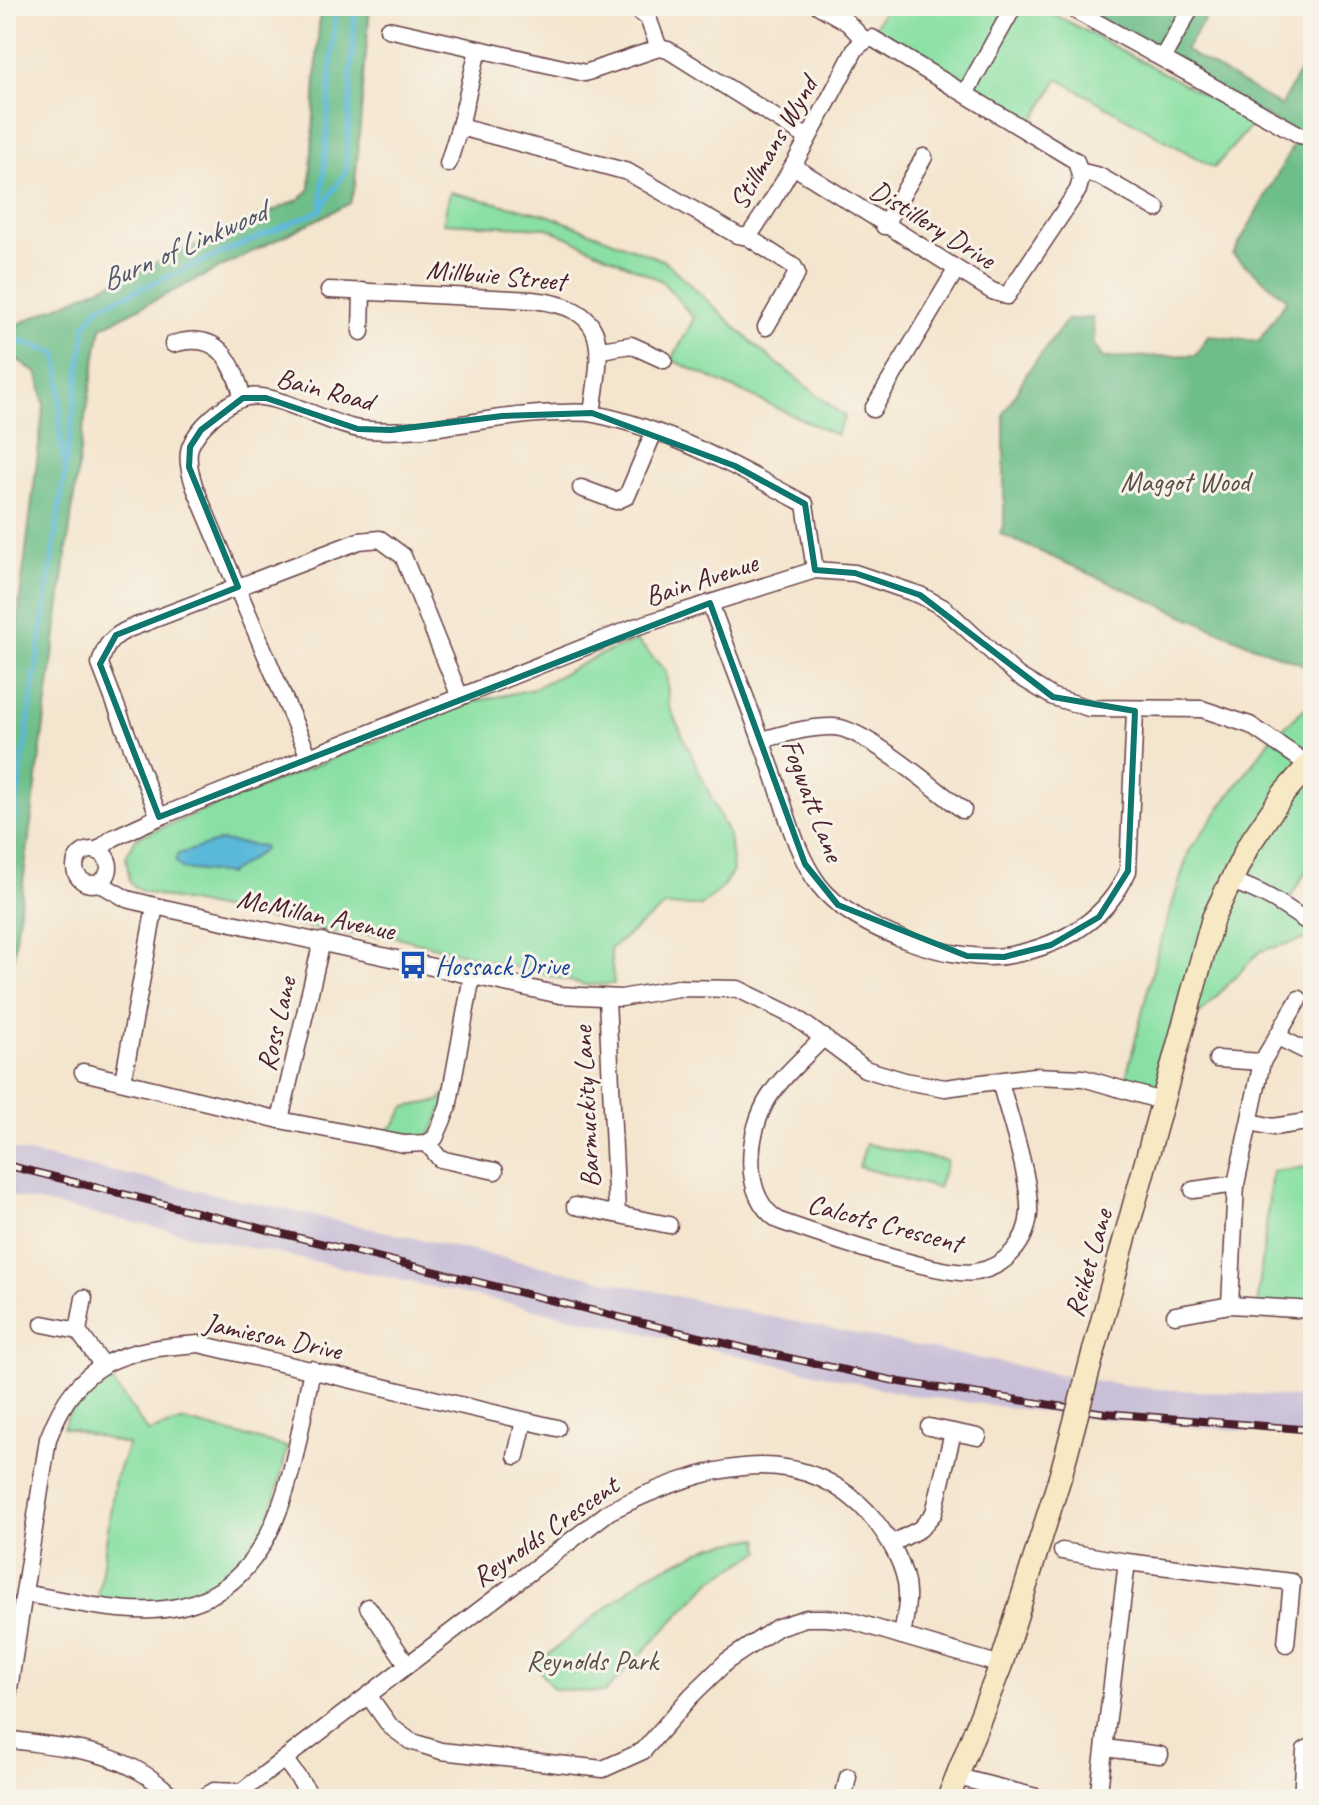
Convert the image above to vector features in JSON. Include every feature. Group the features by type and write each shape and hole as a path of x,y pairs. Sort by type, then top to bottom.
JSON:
{"street":[{"path":"632,6 648,18 659,48"},
{"path":"819,6 847,22 865,41 872,38 1076,161 1079,171 1099,176 1157,209"},
{"path":"966,92 1014,6"},
{"path":"1067,6 1274,121 1313,138"},
{"path":"1163,57 1192,6"},
{"path":"388,29 585,73 659,48 668,50 808,138"},
{"name":"Stillmans Wynd","path":"461,122 464,128 628,172 737,235 748,237 793,166 856,48 865,41"},
{"path":"448,164 476,58 483,50"},
{"path":"884,226 924,157"},
{"name":"Distillery Drive","path":"793,166 956,270 1007,296 1014,291 1078,190 1081,179 1079,171"},
{"path":"748,237 794,267 797,273 766,327"},
{"path":"873,409 956,270"},
{"name":"Millbuie Street","path":"329,290 559,303 578,310 590,321 601,350"},
{"path":"361,332 362,291"},
{"path":"173,344 200,341 223,350 233,366 243,398"},
{"path":"592,413 601,350 631,345 664,360"},
{"name":"Bain Road","path":"309,757 195,488 189,467 190,447 201,430 215,414 243,398 266,398 347,426 391,430 502,416 592,413 654,432 735,466 805,504 815,570"},
{"path":"581,488 616,501 627,496 654,432"},
{"path":"159,817 100,664 105,648 116,635 359,541 380,539 393,545 403,556 460,697"},
{"name":"Bain Avenue","path":"97,851 113,838 159,817 635,627 815,570 855,573 920,595 944,608 1017,675 1053,697 1089,708 1135,711 1202,709 1250,725 1311,763"},
{"name":"Fogwatt Lane","path":"710,603 805,864 838,905 911,942 967,956 1004,957 1051,945 1099,917 1119,891 1128,871 1135,711"},
{"path":"761,740 800,730 837,727 862,736 963,810"},
{"name":"Reiket Lane","path":"948,1799 1001,1665 1061,1474 1213,918 1228,881 1284,793 1311,763"},
{"path":"97,851 106,856 110,866 107,876 99,883 82,881 76,871 80,855 97,851"},
{"path":"1228,881 1260,892 1313,926"},
{"name":"McMillan Avenue","path":"99,883 127,899 155,906 560,995 607,999 678,988 738,989 775,1005 865,1069 905,1081 945,1088 1034,1076 1083,1078 1165,1102"},
{"path":"123,1081 155,906"},
{"name":"Ross Lane","path":"280,1120 322,941"},
{"path":"83,1072 280,1120 404,1144 427,1143 440,1129 453,1086 472,976"},
{"name":"Barmuckity Lane","path":"607,999 617,1213"},
{"path":"1230,1305 1236,1184 1262,1062 1299,999"},
{"name":"Calcots Crescent","path":"824,1037 769,1097 759,1118 752,1154 756,1193 766,1210 780,1221 883,1254 972,1273 999,1264 1021,1242 1029,1210 1018,1147 1000,1082"},
{"path":"1278,1037 1306,1051"},
{"path":"1217,1059 1262,1062"},
{"path":"1251,1122 1273,1127 1313,1121"},
{"path":"427,1143 440,1159 495,1171"},
{"path":"1193,1190 1236,1184"},
{"name":"Barmuckity Lane","path":"575,1206 669,1225"},
{"path":"78,1331 84,1298"},
{"path":"1175,1315 1230,1305 1313,1310"},
{"path":"43,1324 78,1331 102,1364"},
{"name":"Jamieson Drive","path":"6,1708 48,1439 58,1411 102,1364 143,1348 199,1344 557,1428"},
{"path":"26,1594 153,1610 204,1600 230,1583 250,1566 272,1534 294,1457 312,1369"},
{"path":"516,1456 524,1421"},
{"path":"929,1427 978,1437"},
{"path":"891,1544 920,1529 934,1513 953,1432"},
{"name":"Reynolds Crescent","path":"201,1799 214,1791 241,1792 610,1511 671,1482 700,1474 755,1466 785,1466 810,1473 860,1504 891,1544 908,1591 902,1636"},
{"path":"1062,1551 1292,1582 1286,1644"},
{"path":"1098,1799 1127,1562"},
{"path":"368,1607 407,1664"},
{"path":"368,1695 390,1726 410,1741 441,1751 603,1769 643,1751 727,1661 778,1627 806,1618 849,1620 1001,1665"},
{"path":"6,1739 108,1754 157,1781 175,1799"},
{"path":"1302,1799 1305,1750 1313,1746"},
{"path":"1105,1748 1160,1755"},
{"path":"285,1760 307,1790"},
{"path":"843,1799 848,1777"},
{"path":"958,1777 1038,1799"}],"highlighted area":[{"path":"243,398 266,398 358,429 391,430 502,416 592,413 735,466 805,504 815,570 855,573 920,595 1053,697 1135,711 1128,871 1099,917 1051,945 1004,957 967,956 838,905 805,864 710,603 159,817 100,664 116,635 238,587 189,467 190,447 201,430"}],"shaded area":[{"path":"6,1148 772,1317 1073,1377 1145,1388 1313,1398 1313,1437 1075,1416 905,1394 613,1326 6,1195"}],"green space":[{"path":"320,6 370,6 355,185 350,203 101,327 82,436 6,1013 6,713 44,404 38,374 18,360 6,359 6,323 16,325 300,199 310,189"},
{"path":"887,6 1039,6 1227,107 1251,126 1214,168 1058,79 1033,122 874,27"},
{"name":"Maggot Wood","path":"1067,6 1213,6 1185,50 1281,106 1313,46 1313,668 1249,644 1000,534 1004,523 1004,413 1027,373 1067,320 1093,318 1094,345 1103,358 1196,355 1208,336 1259,341 1287,299 1233,255 1299,135"},
{"path":"450,192 547,215 665,261 758,348 845,417 836,435 672,360 694,318 662,281 548,228 443,223"},
{"path":"637,641 666,671 669,706 729,836 733,871 721,889 701,906 665,906 610,949 614,984 585,985 393,936 336,933 165,897 141,891 130,883 126,857 136,838 472,702 533,689 601,654"},
{"path":"1313,701 1313,860 1285,906 1313,926 1313,937 1260,951 1188,1026 1165,1102 1123,1090 1157,953 1189,851 1271,739"},
{"path":"453,1086 427,1143 384,1133 395,1124 405,1107 439,1101"},
{"path":"866,1144 947,1161 938,1188 859,1167"},
{"path":"1313,1166 1313,1310 1257,1307 1272,1171"},
{"path":"107,1374 148,1432 184,1421 287,1447 273,1505 250,1553 233,1572 211,1587 185,1598 132,1603 98,1598 115,1479 128,1445 63,1427 81,1397"},
{"name":"Reynolds Park","path":"759,1538 761,1551 712,1580 604,1693 554,1689 535,1665 647,1575 712,1546"}],"water":[{"path":"220,841 263,846 264,850 228,874 183,869 175,861 178,854"}],"waterway":[{"name":"Burn of Linkwood","path":"6,876 86,325 98,307 321,210 336,6"},
{"path":"323,206 346,171 355,6"},
{"path":"6,337 56,353 64,462"}],"railway":[{"path":"6,1165 752,1350 900,1382 1105,1413 1313,1430"}],"place":[{"name":"Hossack Drive","path":"413,965"}]}
